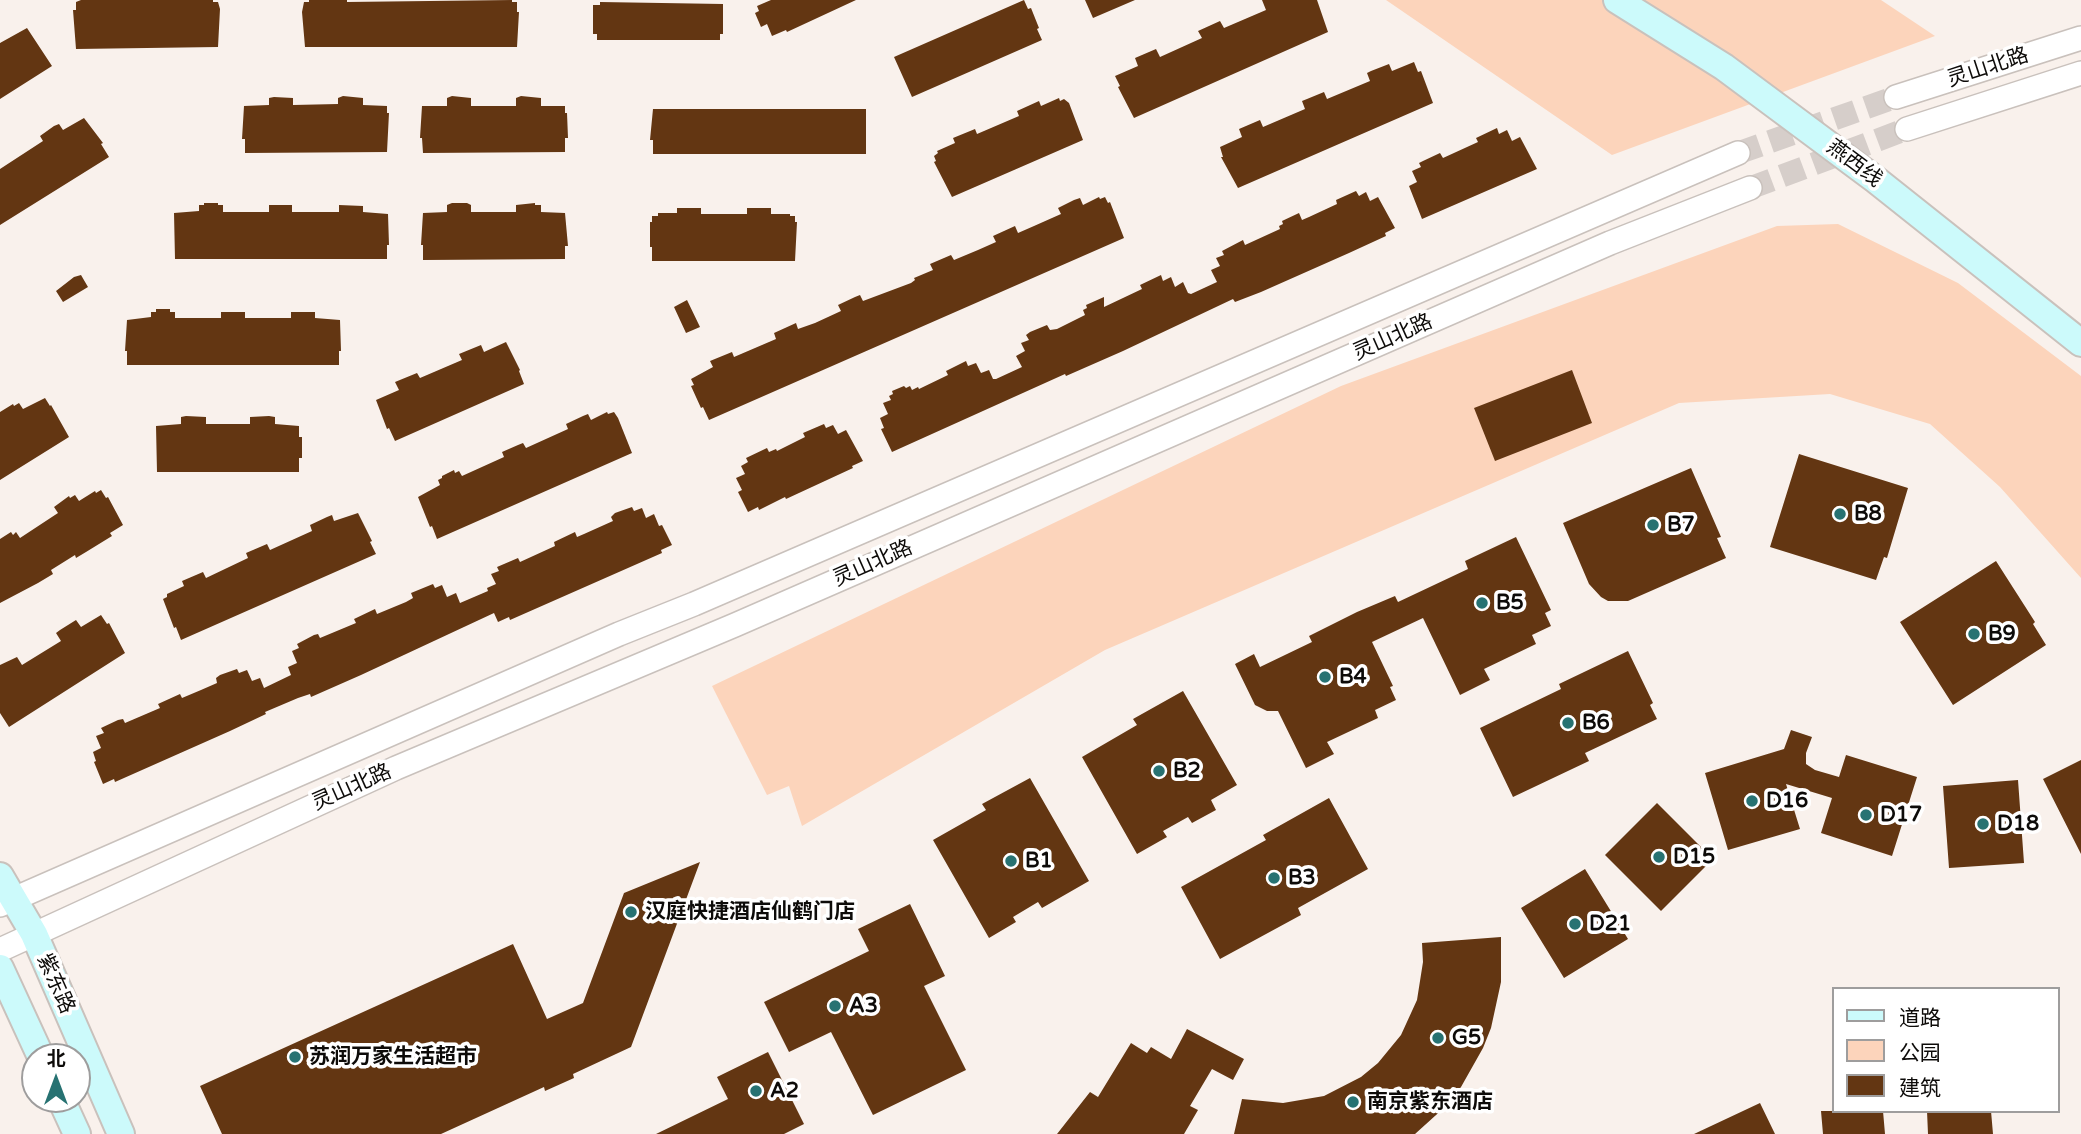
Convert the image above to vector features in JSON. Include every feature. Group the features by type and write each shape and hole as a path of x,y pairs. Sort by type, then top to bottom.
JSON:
{"main road":[{"name":"燕西线","path":"1617,0 1724,67 1876,180 2081,343"},
{"name":"紫东路","path":"4,893 34,934 121,1134"},
{"name":"紫东路","path":"0,968 35,1043"},
{"path":"67,1113 77,1134"}],"street":[{"name":"灵山北路","path":"1896,97 2081,38"},
{"name":"灵山北路","path":"1907,129 2081,73"},
{"name":"灵山北路","path":"4,893 745,582 1738,153"},
{"name":"灵山北路","path":"0,950 396,768 735,625 1610,243 1750,188"}],"green space":[{"path":"1386,0 1881,0 1935,36 1612,155"},
{"path":"1838,224 1958,283 2081,376 2081,578 2000,487 1930,424 1830,394 1679,403 1105,650 802,826 789,786 767,795 712,686 1341,386 1777,226"}],"building":[{"path":"213,0 218,2 220,9 218,47 76,49 73,10 76,10 76,2"},
{"path":"512,0 517,2 519,12 517,47 305,47 302,12 304,2"},
{"path":"771,0 856,0 787,32 786,30 772,36 767,24 761,27 755,13 759,11 757,6"},
{"path":"1024,0 1028,9 1031,8 1042,40 912,97 894,57"},
{"path":"1085,0 1135,0 1093,18"},
{"path":"1262,0 1317,0 1328,32 1134,118 1115,76 1138,66 1135,58 1156,49 1160,57 1202,38 1198,31 1220,21 1224,28 1266,10"},
{"path":"600,2 723,4 723,34 720,34 720,40 597,40 597,34 593,34 593,5 600,5"},
{"path":"27,28 52,66 0,99 0,43"},
{"path":"1414,62 1418,72 1421,71 1433,103 1238,188 1221,157 1220,147 1242,137 1239,129 1260,120 1263,127 1305,109 1302,101 1324,92 1327,99 1370,81 1367,73 1389,64 1392,71"},
{"path":"521,96 541,98 541,106 565,106 568,138 565,138 565,152 423,153 420,138 422,106 447,106 447,98 471,98 471,106 516,106 516,98"},
{"path":"274,97 293,98 293,105 338,104 338,98 363,98 363,105 387,106 387,152 245,153 245,139 242,139 244,106 269,105 269,98"},
{"path":"1059,98 1060,101 1064,99 1069,103 1083,140 952,197 934,162 937,151 955,143 953,138 975,129 977,134 1019,116 1017,111 1039,101 1041,106"},
{"path":"653,109 866,109 866,154 653,154 653,140 650,140"},
{"path":"84,118 103,143 101,144 109,157 0,225 0,169 43,141 40,136 54,126 59,124 63,130"},
{"path":"1497,128 1499,134 1507,130 1512,141 1520,137 1537,169 1422,219 1409,186 1417,182 1412,171 1421,167 1419,163 1440,153 1443,158 1478,142 1476,138"},
{"path":"1356,191 1359,196 1366,192 1370,201 1378,197 1395,228 1385,233 1386,236 1261,292 1235,302 1233,299 1123,351 1066,376 1065,374 892,452 881,429 884,428 880,418 888,414 883,403 891,400 889,396 893,394 892,391 904,386 910,386 912,390 918,387 919,389 948,375 946,371 966,361 968,366 976,363 981,373 989,370 993,379 996,379 1022,367 1016,356 1025,351 1021,343 1029,340 1026,335 1030,332 1047,325 1050,330 1057,329 1085,315 1083,310 1087,308 1086,305 1104,297 1104,307 1142,289 1140,285 1161,275 1163,281 1171,277 1175,287 1183,282 1191,294 1217,282 1211,270 1220,266 1216,258 1224,255 1222,251 1243,240 1245,245 1280,229 1282,221 1299,213 1302,220 1309,217 1337,204 1336,200"},
{"path":"1105,197 1108,203 1110,202 1124,238 709,420 703,407 701,408 691,386 694,385 691,379 713,367 710,361 732,352 734,357 776,339 774,333 796,323 798,329 815,323 841,311 838,305 860,295 863,301 911,283 914,278 933,270 930,264 951,255 954,260 996,242 993,236 1015,226 1018,233 1061,214 1058,208 1074,200 1080,198 1083,205"},
{"path":"467,203 471,205 471,212 516,212 516,205 535,203 541,205 541,212 565,213 568,246 565,246 565,259 423,260 423,213 447,212 447,205"},
{"path":"199,205 223,205 223,212 269,212 269,205 292,205 292,212 339,212 339,205 363,206 363,212 388,214 387,259 175,259 174,213 199,211"},
{"path":"677,208 701,208 701,214 747,214 747,208 771,208 771,214 795,216 795,261 652,261 652,216 658,216 658,213 677,213"},
{"path":"81,275 88,287 63,302 56,291"},
{"path":"687,300 700,327 686,333 674,307"},
{"path":"156,309 170,309 170,312 175,312 175,318 221,318 221,312 245,312 245,318 291,318 291,312 315,312 315,318 340,320 339,365 127,365 127,320 151,317 151,312 156,312"},
{"path":"506,342 524,384 395,441 389,428 387,429 376,400 399,390 395,382 417,373 420,378 462,360 459,354 481,345 484,352"},
{"path":"1572,370 1592,423 1495,461 1474,408"},
{"path":"45,398 69,437 0,480 0,412 19,403 23,409"},
{"path":"607,412 614,412 618,418 632,453 437,539 418,497 440,485 438,480 442,476 454,470 455,473 459,471 462,476 504,457 502,452 523,443 526,448 568,429 566,424 583,416 588,414 591,420"},
{"path":"269,416 275,417 275,424 299,426 302,458 299,458 299,472 157,472 156,426 181,424 181,417 206,417 206,424 250,424 250,417"},
{"path":"824,424 826,428 833,425 838,434 846,430 863,461 786,499 785,497 759,510 758,507 748,512 738,492 742,490 736,478 745,474 741,466 748,462 746,458 767,448 769,452 776,449 777,451 805,437 803,433"},
{"name":"B8","path":"1799,454 1908,488 1887,558 1884,557 1876,580 1770,547"},
{"name":"B7","path":"1691,468 1721,537 1717,538 1726,558 1628,601 1608,601 1601,597 1589,584 1563,523"},
{"path":"101,490 106,498 108,497 123,525 110,533 112,536 51,570 53,574 0,603 0,539 11,532 13,535 16,532 20,538 58,513 54,507 69,496 70,498 75,495 79,501"},
{"path":"632,507 634,511 642,508 646,518 654,514 672,545 661,550 662,553 510,620 509,617 498,622 494,613 311,697 310,694 298,698 115,782 114,779 103,784 93,752 101,748 96,736 104,733 101,728 118,720 123,719 125,723 160,708 158,704 180,694 182,698 217,683 216,678 220,675 237,669 239,673 247,670 252,681 260,678 264,688 291,675 288,667 297,663 292,651 299,648 297,644 314,635 318,634 320,638 356,623 354,619 375,609 377,614 406,602 413,598 411,593 433,584 435,588 442,585 447,597 456,593 460,603 488,591 487,588 496,584 491,574 499,571 497,567 518,558 520,562 555,546 554,542 575,532 577,537 584,534 613,521 611,517 615,513"},
{"path":"358,513 376,554 181,640 163,599 167,594 184,586 182,581 203,572 206,578 248,558 246,553 267,544 270,550 312,531 310,525 332,515 334,521"},
{"path":"1516,537 1551,610 1545,613 1551,626 1532,635 1536,644 1484,669 1490,680 1460,695 1423,618 1372,642 1393,686 1390,687 1396,700 1375,710 1378,718 1327,742 1334,754 1306,768 1278,711 1267,711 1255,705 1235,664 1254,654 1260,667 1312,642 1309,636 1357,612 1395,596 1398,602 1468,569 1465,561"},
{"name":"B9","path":"1996,561 2035,622 2033,624 2046,645 1953,705 1900,622"},
{"path":"101,615 107,624 109,623 125,653 9,727 0,713 0,665 17,657 22,665 61,641 56,633 60,630 76,620 81,627"},
{"name":"B6","path":"1628,651 1653,703 1650,705 1657,719 1585,753 1589,761 1513,797 1480,728 1561,689 1559,684"},
{"name":"B2","path":"1183,691 1237,785 1211,800 1216,810 1192,823 1188,817 1163,831 1167,837 1137,854 1082,757 1137,725 1133,719"},
{"path":"1791,730 1812,737 1806,753 1806,764 1815,770 1839,777 1846,755 1917,777 1892,856 1821,833 1832,798 1786,784 1800,829 1728,850 1705,773 1784,749"},
{"path":"2081,760 2081,854 2043,779"},
{"name":"B1","path":"1030,778 1089,881 1042,908 1038,902 1013,917 1016,922 989,938 933,840 986,810 982,804"},
{"name":"D18","path":"2018,780 2024,863 1949,868 1943,786"},
{"name":"B3","path":"1329,798 1368,869 1298,908 1301,915 1220,959 1181,887 1266,840 1263,835"},
{"name":"D15","path":"1657,803 1713,859 1661,911 1605,855"},
{"path":"700,862 631,1047 573,1074 574,1078 545,1091 544,1087 441,1134 222,1134 200,1086 513,944 547,1019 583,1003 624,893"},
{"name":"D21","path":"1585,869 1628,939 1564,978 1521,908"},
{"name":"A3","path":"910,904 945,976 924,986 966,1070 873,1115 831,1032 789,1052 764,1002 869,951 858,929"},
{"name":"G5","path":"1501,937 1501,982 1491,1028 1483,1048 1461,1087 1446,1106 1415,1134 1234,1134 1242,1099 1283,1103 1324,1096 1361,1077 1378,1063 1401,1035 1417,1000 1423,962 1422,943"},
{"path":"1187,1029 1244,1059 1233,1080 1212,1069 1190,1106 1198,1110 1184,1134 1057,1134 1090,1092 1098,1097 1131,1043 1147,1053 1151,1047 1171,1059"},
{"name":"A2","path":"768,1052 804,1124 784,1134 656,1134 728,1099 717,1077"},
{"path":"1760,1103 1775,1134 1694,1134"},
{"path":"1821,1111 1883,1113 1885,1134 1823,1134"},
{"path":"1927,1113 1991,1113 1993,1134 1928,1134"}],"tunnel":[{"path":"1738,153 1896,97"},
{"path":"1750,188 1907,129"}],"place":[{"name":"B8","path":"1840,514"},
{"name":"B7","path":"1653,525"},
{"name":"B5","path":"1482,603"},
{"name":"B9","path":"1974,634"},
{"name":"B4","path":"1325,677"},
{"name":"B6","path":"1568,723"},
{"name":"B2","path":"1159,771"},
{"name":"D16","path":"1752,801"},
{"name":"D17","path":"1866,815"},
{"name":"D18","path":"1983,824"},
{"name":"D15","path":"1659,857"},
{"name":"B1","path":"1011,861"},
{"name":"B3","path":"1274,878"},
{"name":"汉庭快捷酒店仙鹤门店","path":"631,912"},
{"name":"D21","path":"1575,924"},
{"name":"A3","path":"835,1006"},
{"name":"G5","path":"1438,1038"},
{"name":"苏润万家生活超市","path":"295,1057"},
{"name":"A2","path":"756,1091"},
{"name":"南京紫东酒店","path":"1353,1102"}]}
